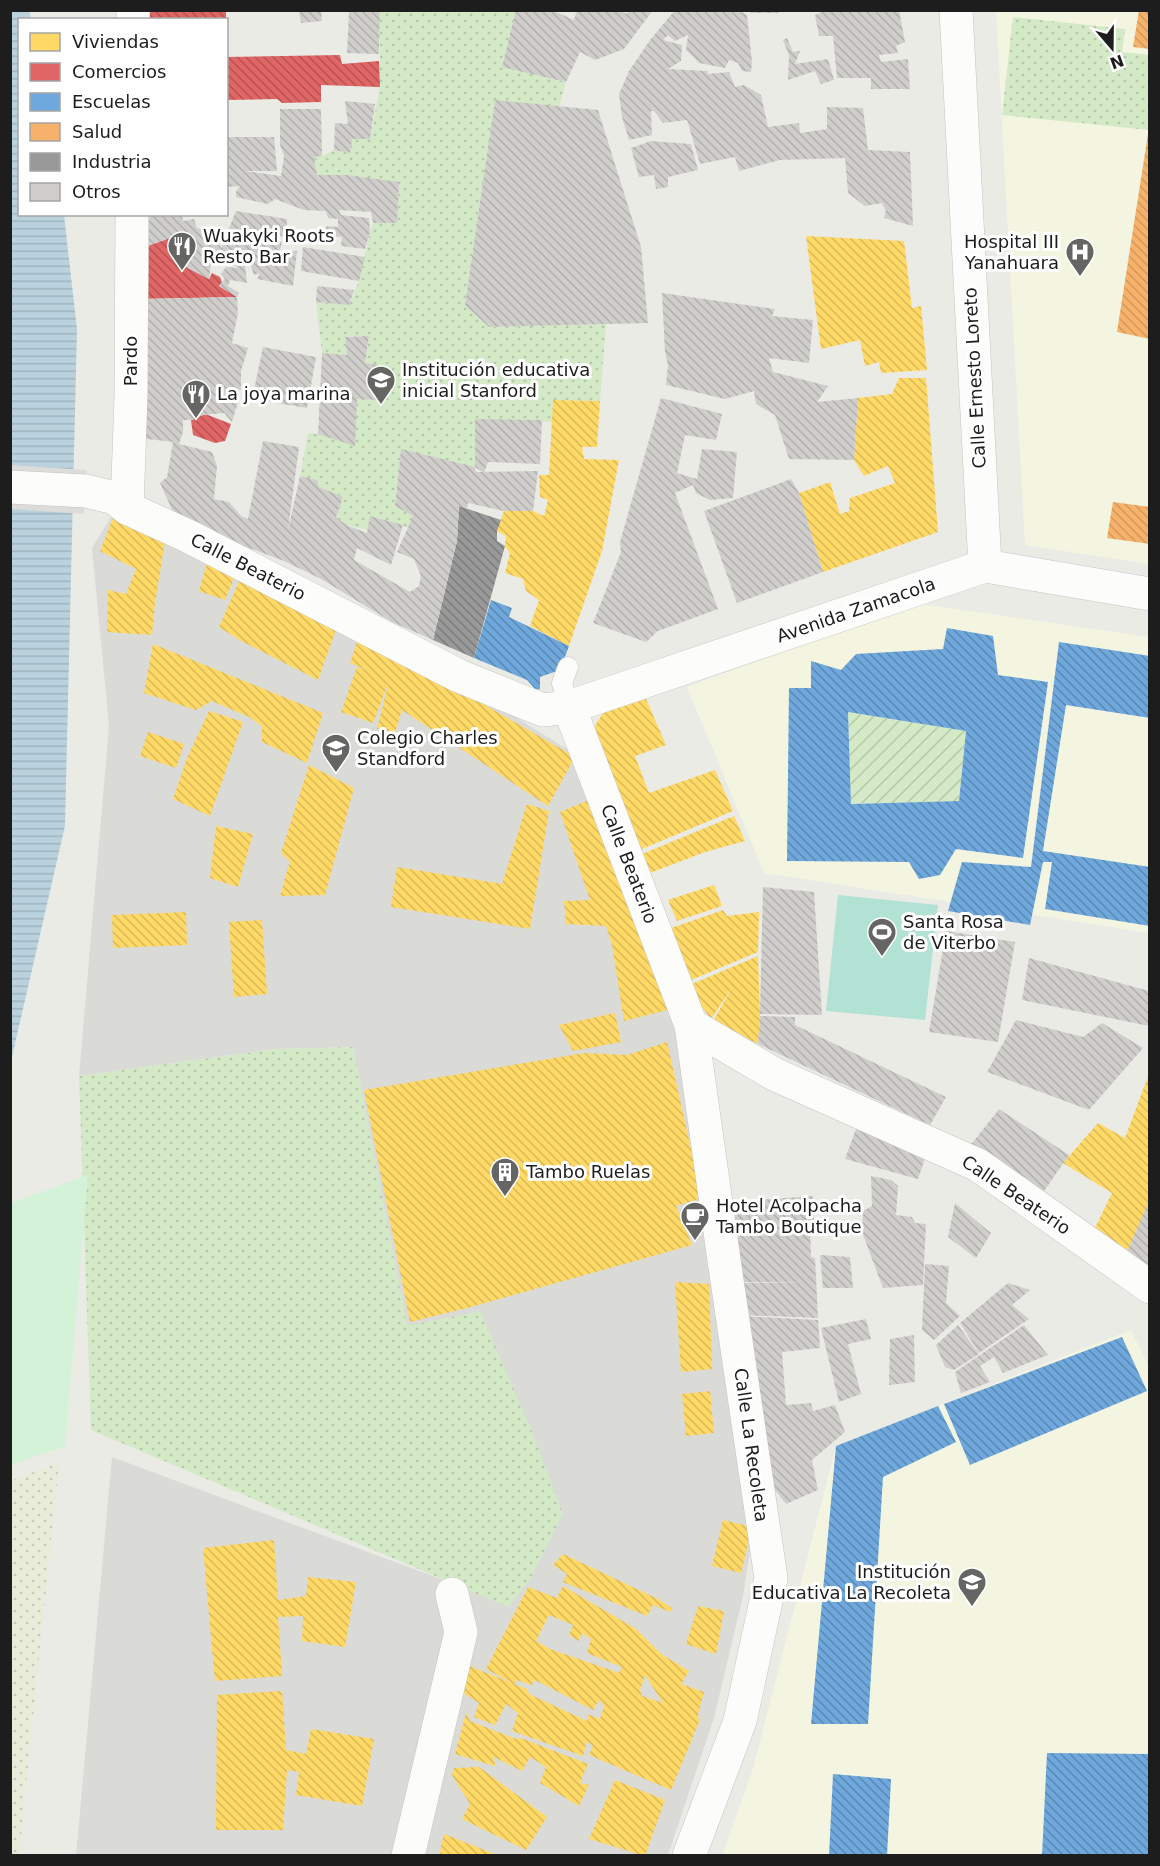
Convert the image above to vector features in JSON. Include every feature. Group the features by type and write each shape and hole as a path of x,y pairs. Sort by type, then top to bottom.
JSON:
{"street":[{"name":"Calle Ernesto Loreto","path":"956,10 985,566"},
{"name":"Pardo","path":"127,508 132,216"},
{"name":"Calle Beaterio","path":"10,487 86,491 115,498 127,508 459,676 543,710 569,707 691,1025 774,1074 978,1165 1149,1287"},
{"name":"Avenida Zamacola","path":"569,707 985,566 1149,594"},
{"name":"Calle La Recoleta","path":"689,1856 740,1721 771,1578 691,1025"},
{"path":"408,1856 461,1632 452,1594"}],"lane":[{"path":"568,667 562,683 569,707"}],"shaded area":[{"name":"Hospital III Yanahuara","path":"996,11 1149,11 1149,564 1025,545"},
{"path":"115,510 384,635 586,761 676,1005 754,1526 743,1596 714,1718 668,1855 76,1856 112,1457 476,1592 532,1432 518,1402 407,1326 353,1047 276,1049 79,1076 109,726 92,548"},
{"path":"914,603 1149,637 1149,933 764,873 687,687"},
{"name":"Institución Educativa La Recoleta","path":"1131,1330 1150,1369 1149,1855 722,1856 753,1769 836,1446"},
{"path":"59,1462 19,1855 11,1855 11,1481"}],"green space":[{"path":"380,11 516,11 502,67 566,82 559,107 495,101 465,305 489,327 606,324 600,401 553,400 552,422 475,419 475,467 401,450 395,506 413,516 408,528 371,516 368,530 346,525 336,517 343,497 319,487 317,480 300,476 308,433 318,434 357,399 369,336 345,337 347,355 322,353 316,302 349,305 359,281 373,223 397,222 399,182 317,175 314,157 334,150 350,153 352,139 370,139 380,87"},
{"path":"1013,17 1125,29 1122,52 1149,55 1149,130 1002,115"},
{"path":"848,712 966,731 959,801 851,804"},
{"name":"Santa Rosa de Viterbo","path":"838,895 938,905 925,1020 826,1011"},
{"path":"353,1047 407,1326 480,1311 532,1432 563,1514 529,1581 508,1607 91,1430 79,1076 276,1049"},
{"path":"88,1175 65,1446 11,1465 11,1203"}],"water":[{"path":"29,10 31,18 18,18 18,216 64,216 77,329 65,826 11,1061 10,11"}],"pier":[{"path":"10,465 87,470 84,514 11,509"}],"building: Viviendas":[{"path":"806,236 904,241 912,308 921,306 927,370 881,373 879,362 865,366 860,340 821,349"},
{"path":"899,378 926,378 938,532 823,572 799,493 830,482 840,514 849,511 850,498 895,483 888,466 864,476 854,460 858,398 892,394"},
{"path":"553,400 600,401 597,447 582,447 584,459 619,460 602,551 569,646 530,626 539,600 526,591 523,579 505,573 510,553 505,546 506,536 497,531 504,511 533,511 544,516 548,500 540,497 539,475 549,475"},
{"path":"115,513 165,541 152,635 107,632 108,590 126,594 136,569 100,551"},
{"path":"210,553 240,563 225,600 199,591"},
{"path":"240,579 337,627 318,680 241,641 219,627"},
{"path":"360,633 575,757 548,806 402,710 395,732 377,729 389,681 373,723 341,712 357,667 369,671 350,663"},
{"path":"153,644 323,713 307,763 262,742 262,726 249,717 212,701 196,710 144,693"},
{"path":"646,699 666,745 635,756 649,793 715,770 733,811 637,851 590,734 603,713"},
{"path":"209,711 243,722 210,816 173,799 187,758"},
{"path":"148,732 184,744 176,768 140,756"},
{"path":"309,765 354,788 325,895 280,896 290,861 281,853"},
{"path":"594,798 675,1008 624,1021 612,945 606,926 566,924 564,901 590,900 560,812"},
{"path":"527,804 549,811 530,929 391,907 397,867 502,884"},
{"path":"734,816 745,841 705,852 650,873 642,854"},
{"path":"216,826 253,834 238,887 210,878"},
{"path":"714,885 722,906 677,921 668,900"},
{"path":"723,910 727,916 759,912 758,952 691,980 671,928"},
{"path":"186,912 187,945 113,948 112,915"},
{"path":"262,920 267,994 234,997 229,922"},
{"path":"758,956 760,1016 758,1044 713,1021 732,988 711,1019 697,1000 692,984"},
{"path":"615,1013 621,1042 573,1051 559,1025"},
{"name":"Tambo Ruelas","path":"667,1042 702,1198 676,1206 692,1245 410,1322 364,1090 584,1053 627,1055"},
{"path":"1150,1071 1150,1201 1126,1254 1095,1228 1112,1193 1063,1163 1098,1123 1125,1138"},
{"path":"675,1282 709,1284 712,1369 681,1372"},
{"path":"710,1391 714,1433 686,1436 682,1394"},
{"path":"723,1520 752,1527 741,1573 712,1566"},
{"path":"274,1540 278,1600 306,1596 308,1577 356,1582 345,1647 302,1641 303,1616 278,1617 282,1676 215,1681 203,1548"},
{"path":"563,1554 658,1599 672,1608 670,1612 653,1605 647,1616 563,1582 567,1574 553,1565"},
{"path":"563,1586 636,1629 661,1654 689,1671 681,1684 704,1692 698,1714 699,1722 671,1790 589,1755 593,1746 587,1741 583,1756 512,1731 518,1713 506,1704 495,1725 474,1717 479,1703 457,1689 464,1664 512,1683 486,1669 528,1587 557,1598","holes":["549,1615 573,1625 569,1635 579,1641 582,1633 591,1639 587,1653 622,1667 619,1673 550,1649 536,1641","645,1675 663,1703 642,1696 640,1690","517,1680 532,1685 535,1680 593,1710 599,1700 604,1706 600,1719 587,1714 587,1721 529,1694 527,1689 514,1684"]},
{"path":"698,1606 724,1611 716,1654 686,1644"},
{"path":"282,1691 286,1750 306,1754 311,1729 374,1739 362,1806 296,1795 299,1772 287,1770 283,1830 216,1830 217,1695"},
{"path":"466,1713 470,1721 588,1764 580,1783 589,1785 579,1806 540,1783 546,1767 530,1757 522,1771 494,1757 495,1766 455,1754"},
{"path":"479,1767 547,1817 526,1850 462,1819 470,1804 452,1775 454,1768"},
{"path":"615,1780 665,1800 645,1856 589,1839"},
{"path":"444,1834 497,1855 497,1856 439,1856"}],"building: Comercios":[{"path":"150,10 226,10 226,18 150,18"},
{"path":"340,55 342,64 379,61 380,87 321,85 321,102 282,103 277,99 228,100 228,57"},
{"path":"181,234 176,250 182,265 209,279 212,273 220,277 222,282 219,286 237,297 141,299 142,248"},
{"path":"203,415 231,424 225,441 215,443 193,435 191,420"}],"building: Escuelas":[{"path":"491,600 512,608 509,617 569,646 560,670 540,677 540,689 536,690 527,680 474,658"},
{"path":"947,628 993,636 998,675 1048,682 1023,858 956,849 940,875 919,879 909,862 787,861 789,688 811,688 811,661 841,670 856,654 943,649","holes":["848,712 966,731 959,801 851,804"]},
{"path":"1059,642 1150,656 1150,718 1066,705 1043,851 1150,867 1150,926 1045,909 1052,862 1043,862 1030,925 948,911 962,862 1031,867"},
{"path":"1122,1337 1147,1391 970,1465 944,1404"},
{"path":"938,1406 956,1442 883,1477 868,1724 811,1724 836,1446"},
{"path":"1047,1753 1150,1754 1150,1856 1042,1856"},
{"path":"833,1774 891,1779 887,1856 829,1856"}],"building: Salud":[{"path":"1139,10 1150,10 1150,49 1133,47"},
{"path":"1148,134 1150,135 1150,339 1117,332"},
{"path":"1113,502 1150,507 1150,544 1107,538"}],"building: Industria":[{"path":"459,506 501,520 497,531 497,541 505,546 474,658 433,640 457,541"}],"building: Otros":[{"path":"299,10 321,10 322,21 301,23"},
{"path":"349,10 380,10 379,54 347,53"},
{"path":"516,10 552,10 574,20 577,10 618,10 627,14 629,10 653,10 624,49 595,60 580,52 566,82 502,67"},
{"path":"675,10 738,10 747,15 751,72 742,71 738,63 729,60 725,68 699,63 686,50 688,35 675,41 668,35 663,40 682,45 681,61 668,69 708,71 707,74 729,72 735,87 744,85 761,95 768,127 799,123 800,133 827,129 827,107 863,108 868,150 910,152 913,226 884,218 886,211 882,203 865,206 848,193 845,158 780,160 739,171 735,157 700,164 687,120 663,123 654,111 651,111 652,135 629,140 622,117 619,94 629,71 650,40"},
{"path":"750,10 778,10 778,13 751,13"},
{"path":"826,10 899,10 905,42 896,46 898,53 879,55 881,62 908,59 910,89 871,89 871,78 837,78 833,36 819,36 815,15"},
{"path":"787,38 793,52 800,51 795,64 828,59 834,80 821,84 815,71 788,80 789,55 783,40"},
{"path":"495,100 598,110 641,247 648,323 489,327 465,305"},
{"path":"345,101 375,104 370,139 352,139 350,153 334,150 335,123 348,124"},
{"path":"280,109 321,109 322,156 314,157 317,175 347,175 399,182 397,223 373,223 371,212 339,210 341,215 369,218 370,232 365,249 341,246 342,237 327,236 326,226 338,227 338,219 328,218 326,211 304,210 275,199 268,204 236,197 240,186 228,187 228,137 274,137 277,171 245,171 281,176 284,156 280,145"},
{"path":"651,141 691,144 698,170 668,177 668,187 656,189 654,175 639,177 631,148"},
{"path":"236,211 287,219 286,237 271,234 272,241 282,242 280,251 297,251 293,286 257,279 260,273 254,275 250,263 245,265 247,283 230,280 228,286 239,293 237,297 219,286 225,279 221,274 226,267 237,268 236,266 222,265 212,257 209,279 182,265 176,250 181,234 142,248 143,216 182,216 183,221 194,219 197,228 223,234 219,243 221,248"},
{"path":"303,247 365,257 359,281 301,271"},
{"path":"317,286 354,290 349,305 316,302"},
{"path":"662,293 775,309 772,316 813,320 809,363 769,358 773,372 828,386 817,402 858,398 854,460 789,459 775,415 756,404 754,391 725,399 666,385 668,365 665,352"},
{"path":"237,297 238,313 232,343 248,348 241,371 241,390 231,388 225,393 227,397 239,399 232,422 224,413 183,420 183,432 179,444 212,452 217,466 214,499 229,502 241,516 248,519 263,441 299,447 288,530 300,476 317,480 319,487 343,497 336,517 346,525 367,533 370,516 403,525 391,565 357,548 354,560 410,592 419,586 421,576 414,559 397,552 413,516 395,506 401,449 475,467 476,472 538,471 533,511 504,511 468,503 467,509 459,506 457,541 433,640 392,622 321,579 284,561 241,545 174,514 160,483 167,477 173,442 139,438 141,299"},
{"path":"369,336 365,363 379,365 379,400 357,399 355,446 318,434 322,353 347,355 345,337"},
{"path":"263,347 316,357 307,408 252,399"},
{"path":"661,398 722,414 716,440 685,435 677,473 697,479 702,449 737,452 733,498 710,500 696,493 693,485 675,493 718,609 658,631 646,642 593,623 621,552 620,542"},
{"path":"475,419 542,420 540,464 488,462 484,473 475,467"},
{"path":"791,479 799,493 823,572 737,603 704,511"},
{"path":"763,887 814,892 822,1015 760,1014"},
{"path":"946,931 1015,942 998,1042 929,1032"},
{"path":"1029,958 1149,991 1149,1026 1022,1000"},
{"path":"760,1016 795,1017 795,1025 946,1097 930,1125 758,1044"},
{"path":"1016,1020 1083,1037 1102,1023 1143,1048 1089,1110 987,1072"},
{"path":"999,1109 1069,1155 1042,1194 970,1146"},
{"path":"859,1121 927,1153 918,1179 845,1159"},
{"path":"871,1176 891,1180 898,1186 896,1215 912,1217 915,1223 926,1224 923,1285 883,1288 862,1232 863,1211 872,1206"},
{"path":"813,1196 814,1223 810,1223 811,1257 815,1258 818,1318 741,1315 738,1283 807,1282 738,1282 732,1202"},
{"path":"1149,1201 1149,1270 1126,1254"},
{"path":"955,1203 991,1233 976,1258 948,1237"},
{"path":"820,1255 850,1257 853,1288 823,1288"},
{"path":"925,1264 949,1266 946,1303 960,1316 934,1340 922,1330"},
{"path":"1008,1283 1030,1290 1012,1305 1029,1319 979,1353 960,1323"},
{"path":"741,1316 818,1320 820,1348 782,1352 786,1405 811,1403 813,1411 835,1405 845,1432 812,1460 818,1490 786,1504 762,1473"},
{"path":"866,1319 871,1339 848,1344 861,1394 839,1402 821,1328"},
{"path":"958,1325 979,1354 954,1370 945,1367 936,1345"},
{"path":"1024,1325 1048,1355 1003,1373 994,1357 980,1366 990,1382 961,1393 955,1372"},
{"path":"914,1335 915,1382 889,1385 890,1339"}],"place":[{"name":"Wuakyki Roots Resto Bar","path":"182,272"},
{"name":"Hospital III Yanahuara","path":"1080,278"},
{"name":"Institución educativa inicial Stanford","path":"381,406"},
{"name":"La joya marina","path":"196,420"},
{"name":"Colegio Charles Standford","path":"336,774"},
{"name":"Santa Rosa de Viterbo","path":"882,958"},
{"name":"Tambo Ruelas","path":"505,1198"},
{"name":"Hotel Acolpacha Tambo Boutique","path":"695,1242"},
{"name":"Institución Educativa La Recoleta","path":"972,1608"}]}
